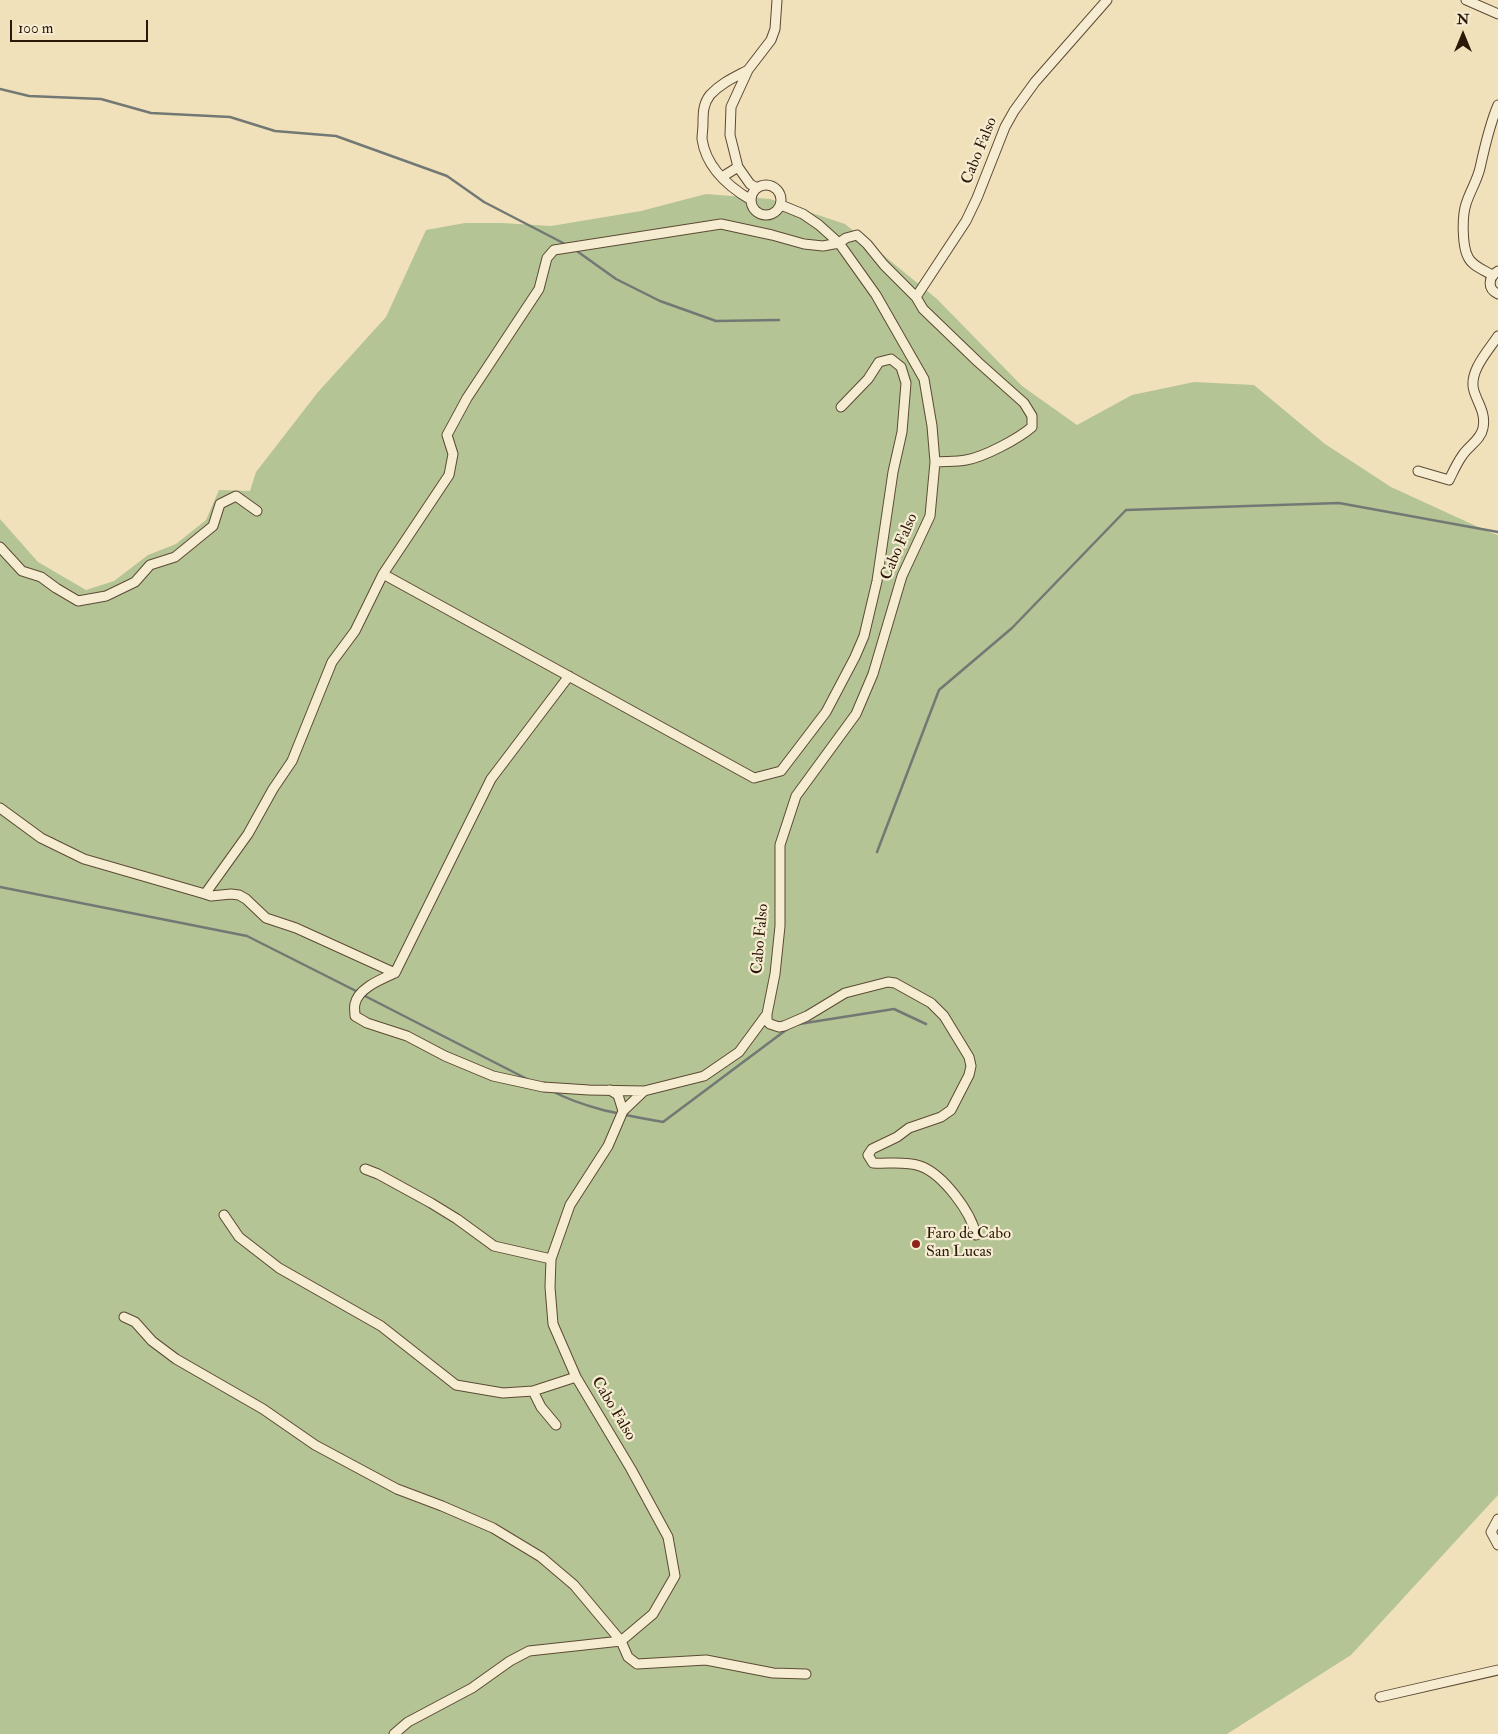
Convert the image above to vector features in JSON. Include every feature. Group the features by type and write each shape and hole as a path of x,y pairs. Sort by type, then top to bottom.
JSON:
{"street":[{"path":"757,188 750,184 738,167 730,135 731,107 748,70 771,40 776,24 777,0"},
{"name":"Cabo Falso","path":"916,297 970,213 1005,127 1014,111 1035,82 1107,0"},
{"path":"1466,0 1498,14"},
{"path":"748,70 724,82 709,96 703,110 702,140 710,160 727,184 751,200 754,209 762,214 775,212 781,204 781,195 775,188 766,185 757,188 751,200"},
{"path":"724,82 740,90"},
{"path":"1498,105 1488,129 1480,167 1465,205 1464,215 1464,240 1468,258 1473,264 1495,273 1490,286 1498,294"},
{"path":"722,177 738,167"},
{"name":"Cabo Falso","path":"621,1641 653,1614 675,1576 668,1537 632,1470 576,1377 553,1324 550,1287 551,1259 570,1206 608,1146 623,1111 644,1091 704,1076 740,1052 766,1014 774,974 780,926 780,844 796,796 856,714 873,674 902,576 930,516 933,497 935,462 932,426 924,380 876,295 839,242 803,214 781,204"},
{"path":"205,894 248,834 272,789 292,761 332,662 355,631 383,574 449,475 453,454 447,435 467,398 539,289 547,258 554,250 721,224 804,244 823,246 857,235 916,297 922,308 1024,403 1032,416 1032,427 1000,447 966,460 935,462"},
{"path":"1418,470 1449,480 1462,456 1479,437 1483,430 1483,408 1474,391 1473,383 1476,369 1498,336"},
{"path":"383,574 754,778 781,771 826,712 864,636 879,573 893,472 902,432 906,383 901,367 891,359 879,362 868,379 841,407"},
{"path":"0,547 22,571 41,577 78,601 106,596 135,582 150,565 176,558 213,526 220,504 236,496 257,511"},
{"path":"569,676 491,779 395,973 373,982 361,994 354,1003 355,1016 367,1023 407,1036 445,1056 494,1076 543,1087 644,1091"},
{"path":"0,808 41,838 84,859 211,896 239,895 266,918 296,928 395,973"},
{"path":"766,1014 770,1024 779,1027 784,1026 807,1016 845,993 888,982 895,983 922,998 944,1016 969,1057 969,1075 962,1092 950,1110 941,1117 910,1128 897,1137 872,1149 868,1155 873,1163 919,1166 940,1178 971,1220 976,1235"},
{"path":"610,1090 618,1095 623,1111"},
{"path":"365,1170 378,1174 431,1203 494,1246 551,1259"},
{"path":"224,1215 239,1237 279,1268 381,1326 456,1385 503,1392 533,1391 576,1377"},
{"path":"124,1318 135,1322 152,1341 176,1359 263,1409 315,1444 397,1489 493,1528 541,1556 574,1585 621,1641 628,1656 637,1664 706,1660 773,1673 806,1674"},
{"path":"533,1391 541,1407 556,1425"},
{"path":"1498,1519 1491,1532 1498,1545"},
{"path":"394,1734 408,1722 472,1688 510,1661 529,1651 621,1641"},
{"path":"1380,1697 1498,1670"}],"green space":[{"path":"706,194 770,199 845,224 937,299 1022,386 1077,425 1132,395 1194,382 1254,385 1325,444 1391,487 1498,535 1498,1495 1351,1655 1227,1734 0,1734 0,519 38,562 86,590 114,581 148,555 176,544 206,520 219,490 250,491 256,472 318,392 386,317 426,230 465,223 551,226 641,211"}],"waterway":[{"path":"0,89 29,96 101,99 151,113 230,117 275,131 336,136 447,176 484,202 567,245"},
{"path":"574,249 616,279 660,301 716,321 779,320"},
{"path":"877,852 939,690 1012,628 1126,510 1339,503 1498,532"},
{"path":"0,887 247,936 358,992"},
{"path":"363,995 529,1080"},
{"path":"799,1024 894,1009 926,1024"},
{"path":"552,1091 592,1107 663,1122 790,1027"}],"place":[{"name":"Faro de Cabo San Lucas","path":"916,1244"}]}
